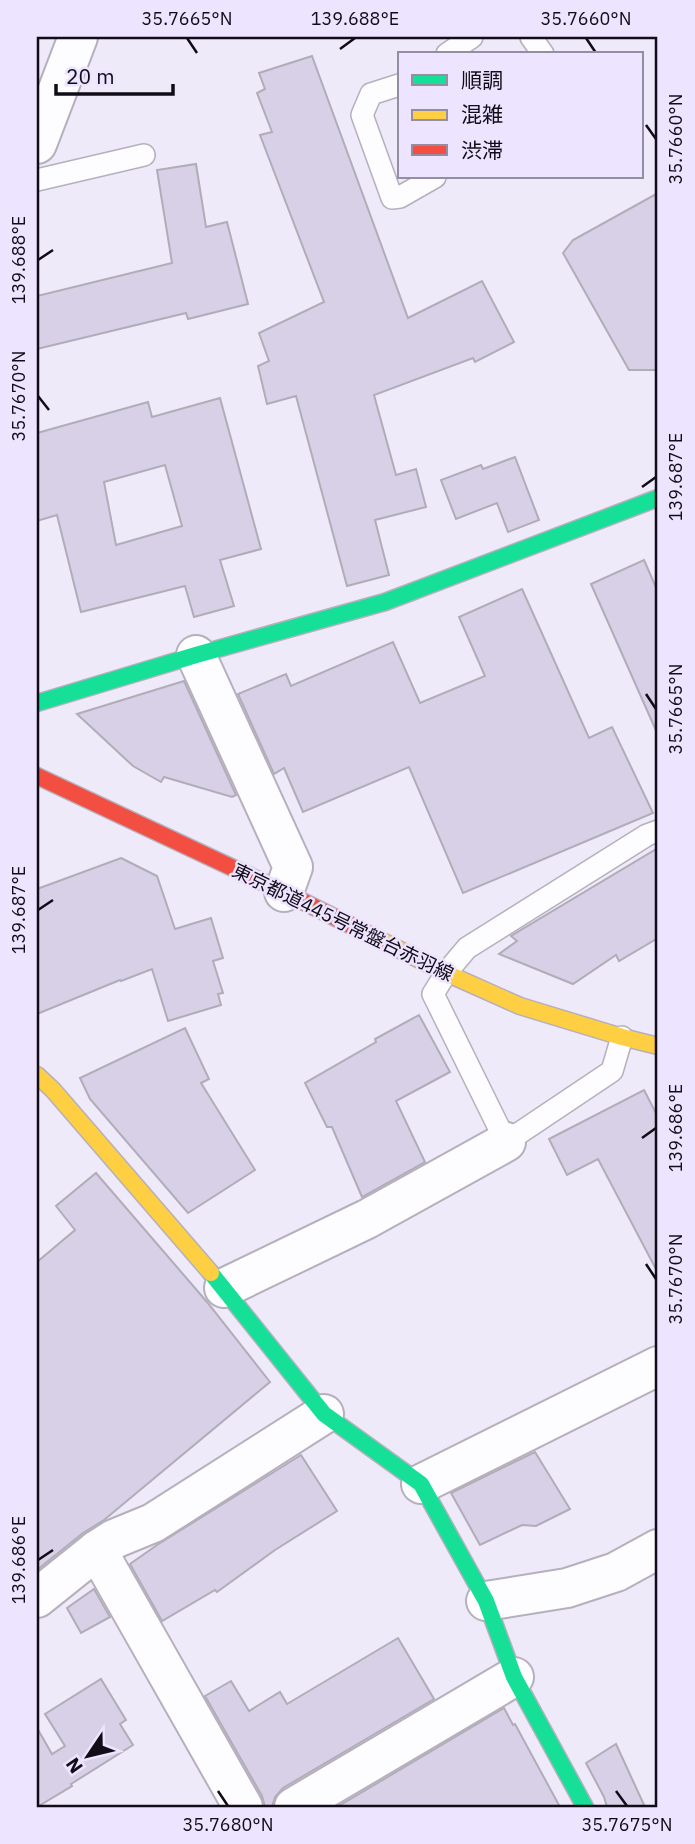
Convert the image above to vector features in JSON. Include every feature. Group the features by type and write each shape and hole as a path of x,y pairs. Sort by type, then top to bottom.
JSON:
{"street":[{"path":"39,132 78,37"},
{"path":"37,703 196,654 385,602 658,498"},
{"path":"196,654 293,867 284,892"},
{"name":"東京都道445号常盤台赤羽線","path":"37,776 520,1006 658,1046"},
{"path":"37,1075 53,1090 224,1288 324,1414 421,1484 486,1601 514,1677 585,1807"},
{"path":"224,1288 367,1219 506,1142"},
{"path":"421,1484 658,1366"},
{"path":"37,1598 114,1539 153,1523 324,1414"},
{"path":"486,1601 567,1588 616,1572 658,1549"},
{"path":"97,1550 243,1807"},
{"path":"294,1807 514,1677"}],"lane":[{"path":"450,52 472,37"},
{"path":"531,37 542,52"},
{"path":"398,85 371,94 362,115 392,198 400,197 433,178"},
{"path":"37,180 144,155"},
{"path":"622,1037 612,1071 506,1142 433,993 467,948 647,835 658,831"}],"building":[{"path":"312,56 408,318 482,281 514,342 475,362 473,358 374,395 396,475 416,469 426,507 375,520 389,575 347,586 296,396 267,404 258,366 269,361 259,333 324,302 260,135 272,132 257,93 265,89 259,73"},
{"path":"196,164 206,227 227,222 248,304 188,319 186,313 37,349 37,296 172,263 157,170"},
{"path":"658,193 658,370 629,370 563,253 573,240"},
{"path":"220,398 261,549 220,560 234,606 194,617 185,586 81,612 57,515 37,521 37,433 148,402 152,417","holes":["165,465 182,526 116,545 104,482"]},
{"path":"515,457 539,520 508,532 497,503 456,519 441,480 481,465 483,469"},
{"path":"644,560 658,592 658,735 591,584"},
{"path":"522,589 589,738 612,727 653,813 463,893 409,767 303,812 284,768 274,774 238,694 286,674 291,686 393,642 420,703 485,676 459,617"},
{"path":"184,681 236,795 232,797 164,777 161,782 133,766 77,714"},
{"path":"658,848 658,938 619,961 616,955 573,984 499,954 517,941 511,936"},
{"path":"121,858 157,876 175,929 211,918 223,958 213,961 223,993 218,994 221,1005 168,1021 152,969 37,1014 37,889"},
{"path":"419,1015 450,1072 396,1101 425,1162 362,1197 332,1127 327,1127 305,1083"},
{"path":"185,1028 209,1079 201,1083 255,1170 188,1213 90,1099 80,1078"},
{"path":"644,1090 658,1117 658,1273 598,1159 567,1175 549,1139"},
{"path":"96,1173 207,1302 270,1382 104,1520 83,1533 37,1570 37,1262 75,1230 56,1206"},
{"path":"535,1452 570,1509 536,1526 522,1525 480,1545 451,1493"},
{"path":"301,1455 337,1511 275,1550 217,1592 215,1590 162,1621 130,1564"},
{"path":"94,1589 110,1617 81,1633 67,1608"},
{"path":"398,1638 434,1699 283,1788 275,1797 272,1807 265,1807 262,1796 205,1696 231,1681 249,1711 280,1692 287,1704"},
{"path":"101,1679 126,1720 120,1724 133,1745 37,1807 37,1728 52,1754 65,1746 45,1714"},
{"path":"504,1708 560,1807 337,1807"},
{"path":"616,1744 645,1807 607,1807 586,1763"}],"traffic: fast":[{"path":"37,703 385,602 658,498"},
{"path":"211,1273 324,1414 421,1484 486,1601 514,1677 585,1807"}],"traffic: slow":[{"path":"380,940 520,1006 658,1046"},
{"path":"37,1075 53,1090 211,1273"}],"traffic: jam":[{"path":"37,776 380,940"}]}
